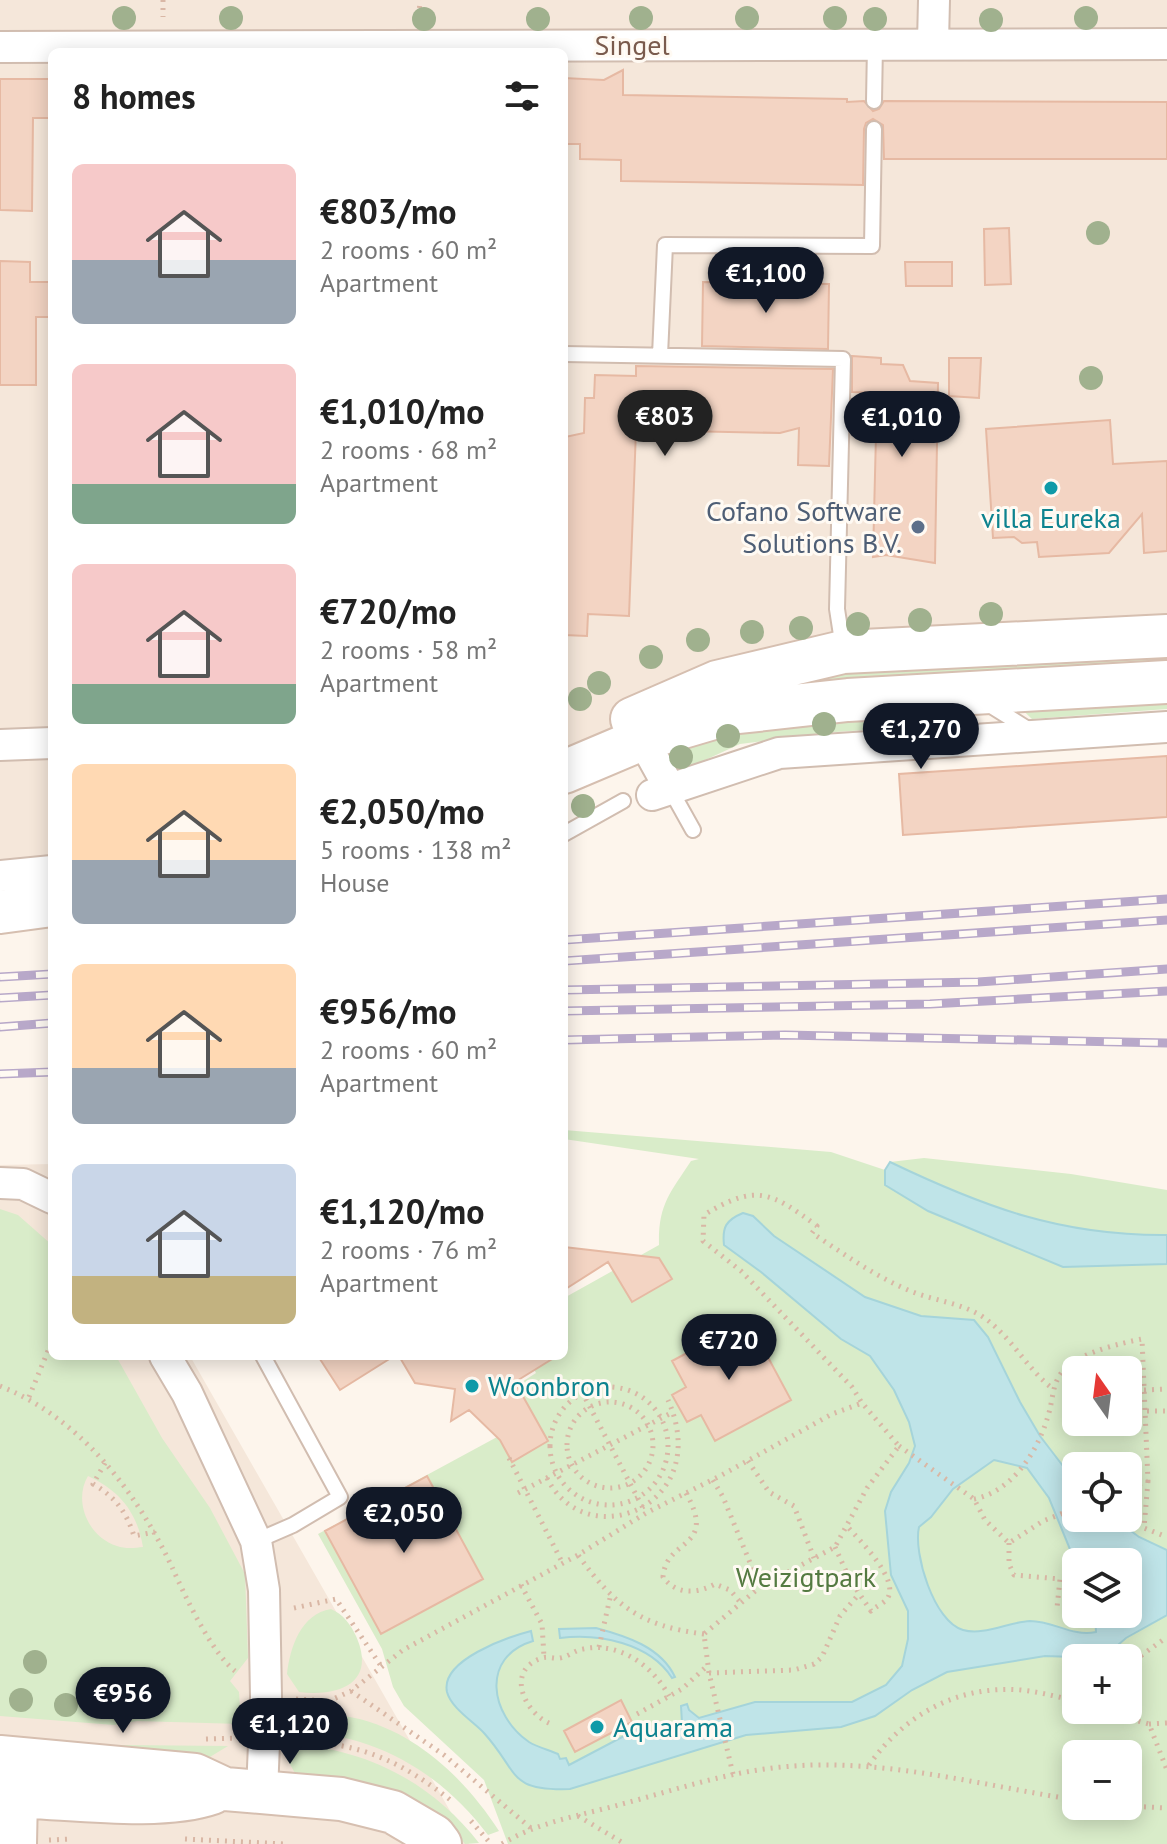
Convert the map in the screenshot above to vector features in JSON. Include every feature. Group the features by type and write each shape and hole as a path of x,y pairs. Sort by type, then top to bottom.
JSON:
{"main road":[{"path":"580,765 717,682 843,652 1167,636"},
{"path":"637,729 730,713 848,700 1167,682"},
{"path":"0,912 48,906"},
{"path":"0,1757 195,1775 243,1790 341,1799 393,1812 434,1836 440,1844"},
{"path":"15,1844 5,1787 81,1800 192,1800 243,1790"}],"street":[{"path":"933,43 934,0"},
{"name":"Singel","path":"0,47 1167,44"},
{"path":"637,729 648,794 779,753 1167,727"},
{"path":"0,745 48,743"},
{"path":"0,876 48,871"},
{"path":"0,1183 23,1184 48,1196"},
{"path":"167,1360 187,1393 256,1541 264,1615 265,1738 243,1790"}],"lane":[{"path":"874,101 875,45"},
{"path":"660,355 665,245 872,246 874,129"},
{"path":"568,354 843,359 837,609 843,652"},
{"path":"970,693 1038,736"},
{"path":"568,832 648,794 693,830"},
{"path":"256,1541 293,1525 340,1497 265,1360"}],"path":[{"path":"1052,1388 984,1318 955,1303 912,1292 870,1273 812,1233 817,1226 771,1195 732,1198 704,1215 703,1241 741,1271 852,1387 899,1446 974,1499 985,1520 1009,1543 1009,1564 1014,1575 1060,1579 1057,1608"},
{"path":"974,1499 1005,1488 1016,1474 1044,1428 1052,1388 1068,1365 1116,1344 1142,1339 1148,1481 1144,1528 1167,1537"},
{"path":"29,1397 48,1351"},
{"path":"0,1386 29,1397 70,1425 105,1463 155,1532 191,1608 230,1668 266,1697 329,1701 351,1691 381,1666 443,1627 578,1555 644,1510 663,1491 678,1460 680,1432 668,1400"},
{"path":"600,1386 627,1389 651,1403 663,1418 669,1448 667,1463 650,1489 638,1498 620,1505 601,1505 567,1489 556,1473 551,1461 550,1434 562,1409 582,1392 600,1386"},
{"path":"1144,1390 1167,1389"},
{"path":"582,1392 644,1510"},
{"path":"608,1402 626,1405 642,1416 648,1425 652,1440 651,1457 643,1472 630,1483 608,1488 597,1486 578,1474 571,1465 567,1446 570,1428 590,1407 608,1402"},
{"path":"547,1478 558,1496 588,1512 614,1516 644,1510 713,1480 832,1414 862,1403"},
{"path":"1147,1411 1167,1411"},
{"path":"518,1493 674,1412"},
{"path":"578,1555 610,1597 653,1622 674,1630 704,1634 760,1587 835,1547 867,1488 899,1446"},
{"path":"509,1458 562,1562"},
{"path":"748,1461 769,1492 794,1506 814,1558"},
{"path":"105,1463 93,1484 111,1495 127,1514 134,1536 155,1532"},
{"path":"713,1480 760,1587"},
{"path":"1142,1483 1148,1481"},
{"path":"686,1493 697,1514 698,1526 693,1537 664,1568 663,1577 668,1585 687,1592 700,1592 715,1584 723,1586 741,1603"},
{"path":"1009,1543 1043,1521 1062,1514"},
{"path":"835,1547 871,1611 887,1598 890,1590 881,1567 847,1526"},
{"path":"521,1585 542,1624 544,1657"},
{"path":"709,1673 794,1670 814,1664 822,1657 840,1616 859,1594"},
{"path":"599,1645 610,1597"},
{"path":"264,1615 336,1599 381,1666"},
{"path":"704,1634 709,1673 733,1774"},
{"path":"1142,1655 1167,1637"},
{"path":"549,1723 530,1710 521,1689 522,1677 532,1663 544,1657 562,1658 599,1645 648,1666 669,1696"},
{"path":"637,1714 669,1696 708,1666"},
{"path":"869,1765 880,1750 920,1715 947,1699 966,1694 1022,1690 1062,1698"},
{"path":"351,1691 444,1755 532,1830"},
{"path":"1142,1722 1167,1723"},
{"path":"1149,1724 1167,1770"},
{"path":"265,1738 330,1742 379,1755 403,1768"},
{"path":"502,1844 532,1830 578,1816 733,1774 783,1766 869,1765 1062,1798"},
{"path":"1142,1807 1167,1808"},
{"path":"578,1816 625,1844"}],"shaded area":[{"path":"0,0 1167,0 1167,661 568,769 568,48 48,48 48,893 0,899"},
{"path":"48,1164 48,1360 192,1360 469,1844 0,1844 0,1165"}],"green space":[{"path":"1167,644 1167,672 724,692 848,663"},
{"path":"1167,687 1167,709 1032,719 1009,697"},
{"path":"948,701 976,723 835,732 740,744 679,772 664,757 658,742"},
{"name":"Weizigtpark","path":"568,1130 831,1152 885,1170 885,1185 1019,1226 1167,1242 1167,1844 508,1844 484,1780 404,1706 393,1687 382,1649 318,1534 521,1424 503,1394 536,1373 529,1360 568,1360 568,1296 659,1245 663,1209 691,1161 699,1159 568,1140"},
{"path":"924,1158 1071,1174 1167,1190 1167,1235 1092,1230 1024,1216 958,1193 890,1162"},
{"path":"0,1209 18,1215 48,1241 48,1360 118,1360 162,1438 210,1508 245,1574 248,1658 230,1681 239,1692 241,1724 137,1721 114,1725 0,1716","holes":["88,1476 109,1488 131,1513 143,1547 117,1546 98,1535 91,1526 82,1496"]},
{"path":"331,1609 346,1620 356,1636 362,1665 358,1676 340,1689 299,1692 287,1674 294,1643 312,1617"},
{"path":"311,1713 350,1717 378,1725 419,1746 471,1794 499,1831 488,1835 448,1792 401,1759 347,1738 287,1732 296,1717"},
{"path":"285,1744 341,1752 393,1771 439,1802 479,1843 465,1844 457,1834 399,1793 369,1783 296,1775 287,1759"},
{"path":"114,1745 228,1746 200,1763 115,1757"}],"water":[{"path":"890,1162 958,1193 1024,1216 1092,1230 1167,1235 1167,1264 1063,1267 928,1211 885,1185 885,1170"},
{"path":"743,1213 753,1216 774,1236 865,1297 921,1316 974,1320 988,1337 1040,1436 1062,1465 1062,1530 1049,1498 1027,1468 994,1460 953,1489 919,1527 919,1553 928,1585 943,1614 953,1624 971,1631 1030,1621 1087,1633 1096,1632 1096,1628 1142,1628 1142,1548 1069,1548 1063,1532 1132,1532 1167,1550 1167,1615 1119,1644 1062,1644 1062,1657 1045,1656 947,1672 912,1690 875,1716 841,1727 746,1735 570,1789 535,1787 517,1777 484,1733 453,1704 447,1692 448,1680 464,1660 492,1644 520,1634 531,1631 533,1641 516,1649 505,1660 498,1673 496,1687 499,1702 516,1731 532,1744 558,1754 560,1759 566,1758 569,1765 643,1726 654,1737 674,1733 682,1723 681,1706 687,1704 699,1718 755,1702 852,1702 886,1685 902,1666 908,1639 908,1611 891,1575 885,1511 891,1492 909,1463 915,1446 909,1422 894,1390 870,1356 841,1339 724,1245 724,1233 729,1221"},
{"path":"596,1628 652,1650 675,1677 672,1678 651,1656 622,1643 590,1637 560,1638 559,1629"}],"building":[{"path":"623,70 623,95 847,99 847,102 864,101 873,111 879,109 884,101 1167,102 1167,159 884,159 883,125 873,119 866,123 864,129 863,185 621,181 621,160 580,159 580,144 568,144 568,78 604,80"},
{"path":"0,79 48,79 48,118 33,118 32,211 0,210"},
{"path":"1009,228 1011,284 985,285 984,229"},
{"path":"0,261 30,262 30,282 48,282 48,317 36,317 36,385 0,385"},
{"path":"905,262 952,262 952,286 906,286"},
{"path":"703,282 829,284 828,349 702,346"},
{"path":"852,356 881,358 881,364 903,365 910,381 938,383 935,563 886,555 873,557 877,393 852,392"},
{"path":"949,358 981,358 979,398 949,396"},
{"path":"636,366 833,369 829,466 798,465 799,428 780,433 636,430 629,616 588,614 587,636 568,635 568,436 584,433 585,398 594,398 595,375 636,376"},
{"name":"villa Eureka","path":"1110,420 1113,464 1167,461 1167,551 1144,553 1142,514 1109,553 1039,557 1037,542 1022,543 1014,537 993,538 986,429"},
{"path":"1167,756 1167,817 903,835 899,774"},
{"path":"568,1247 659,1258 672,1279 632,1302 608,1262 568,1287"},
{"path":"748,1320 791,1400 715,1441 701,1415 687,1422 672,1395 686,1387 672,1361"},
{"path":"321,1360 388,1360 340,1390"},
{"path":"401,1360 551,1360 515,1382 548,1441 512,1462 500,1440 469,1410 451,1421 455,1389 415,1383"},
{"path":"427,1476 483,1579 381,1634 325,1531"},
{"name":"Aquarama","path":"621,1700 632,1722 575,1752 564,1731"}],"railway":[{"path":"568,940 1167,899"},
{"path":"568,961 1167,920"},
{"path":"568,990 978,982 1167,969"},
{"path":"0,977 48,974"},
{"path":"568,1011 930,1004 1167,991"},
{"path":"0,998 48,995"},
{"path":"0,1027 48,1023"},
{"path":"568,1040 785,1035 1167,1043"},
{"path":"0,1074 48,1072"}],"place":[{"name":"villa Eureka","path":"1051,488"},
{"name":"Cofano Software Solutions B.V.","path":"918,527"},
{"name":"Woonbron","path":"472,1386"},
{"name":"Aquarama","path":"597,1727"}]}
